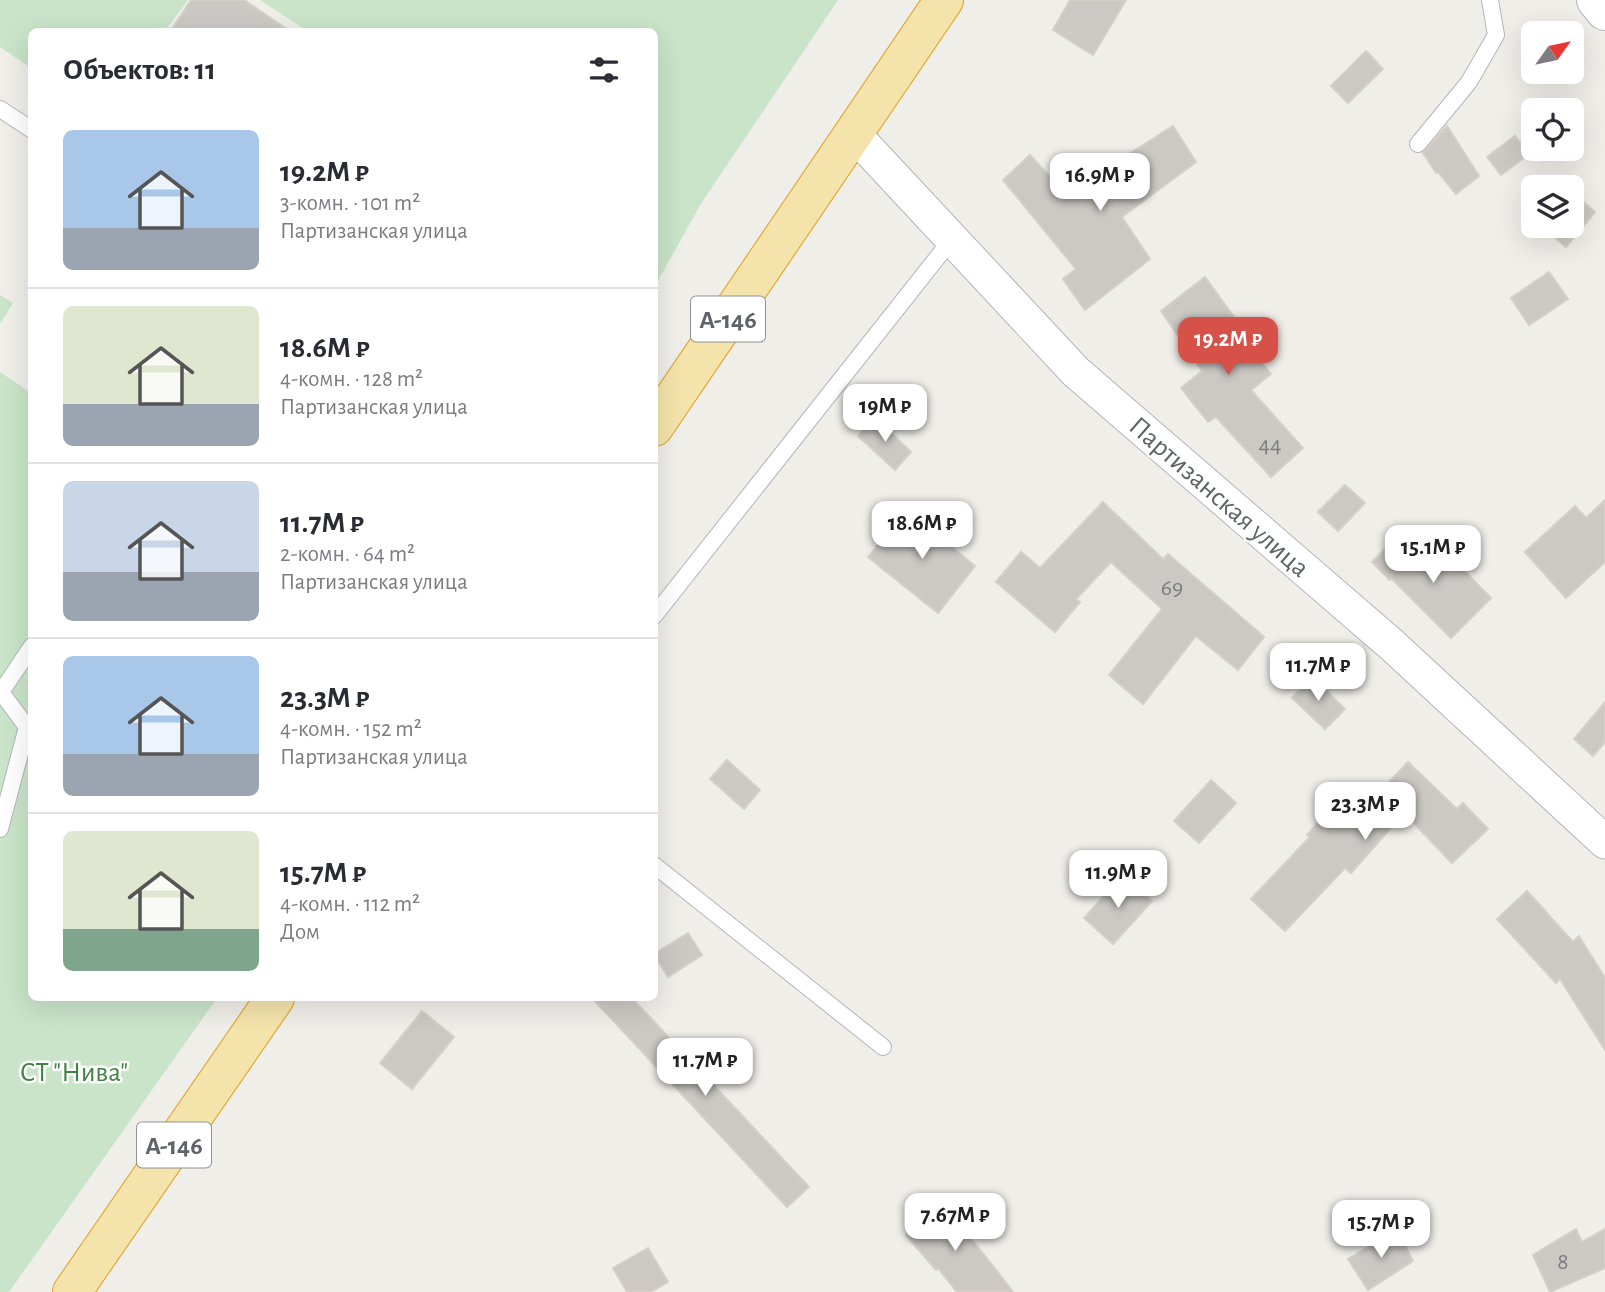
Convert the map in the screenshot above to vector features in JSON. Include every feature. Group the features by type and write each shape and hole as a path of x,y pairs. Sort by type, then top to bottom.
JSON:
{"highway":[{"name":"А-146","path":"658,421 944,0"},
{"name":"А-146","path":"72,1292 273,1001"}],"street":[{"path":"1596,0 1605,11"},
{"name":"Партизанская улица","path":"853,133 1076,372 1392,645 1605,842"}],"lane":[{"path":"1418,144 1469,82 1496,35 1490,0"},
{"path":"0,109 28,127"},
{"path":"658,395 801,210"},
{"path":"658,611 952,239"},
{"path":"0,829 27,727 1,692 28,652"},
{"path":"658,867 883,1046"}],"green space":[{"path":"0,0 188,0 167,28 28,28 28,66 0,47"},
{"path":"260,0 838,0 702,202 658,281 658,28 302,28"},
{"path":"0,295 13,303 0,324"},
{"name":"СТ \"Нива\"","path":"0,372 28,391 28,1001 215,1001 9,1292 0,1292"}],"building":[{"path":"191,0 244,0 285,28 173,28"},
{"path":"1070,0 1126,0 1093,55 1053,30"},
{"path":"1366,51 1383,69 1348,103 1331,86"},
{"path":"1173,126 1196,162 1122,217 1150,259 1085,310 1063,279 1076,269 1003,180 1030,155 1060,188 1076,176 1090,194 1128,166 1123,158"},
{"path":"1447,126 1479,176 1456,194 1438,172 1436,173 1423,153"},
{"path":"1515,136 1521,144 1521,160 1501,175 1487,157"},
{"path":"1584,202 1595,212 1584,225"},
{"path":"1556,238 1573,238 1566,247"},
{"path":"1549,272 1568,299 1529,325 1511,298"},
{"path":"1205,277 1237,321 1232,325 1271,374 1251,390 1303,448 1271,477 1216,417 1208,422 1181,388 1202,371 1161,311"},
{"path":"875,418 911,452 895,470 858,436"},
{"path":"1345,485 1365,503 1338,531 1318,512"},
{"path":"1605,500 1605,562 1566,598 1525,552 1575,506 1586,518"},
{"path":"1103,502 1163,559 1168,554 1264,637 1238,670 1196,636 1143,704 1109,675 1162,609 1111,562 1076,599 1080,602 1055,632 996,582 1021,552 1040,568"},
{"path":"906,510 975,566 938,613 868,557"},
{"path":"1400,534 1436,570 1450,556 1491,598 1451,638 1372,562"},
{"path":"1312,677 1345,709 1325,729 1292,698"},
{"path":"1605,702 1605,742 1593,756 1574,739"},
{"path":"727,760 760,790 744,809 710,779"},
{"path":"1408,762 1457,809 1463,803 1488,829 1452,863 1404,813 1351,873 1345,868 1285,931 1251,899 1310,837 1307,835 1334,804 1353,820"},
{"path":"1211,780 1236,803 1199,843 1174,821"},
{"path":"1123,875 1152,901 1113,944 1084,918"},
{"path":"1527,891 1573,942 1579,936 1605,978 1605,1050 1560,979 1556,983 1497,919"},
{"path":"688,933 702,955 668,977 658,961 658,952"},
{"path":"595,1001 635,1001 809,1187 787,1207"},
{"path":"422,1011 454,1037 412,1089 380,1063"},
{"path":"939,1200 1013,1292 957,1292 906,1235"},
{"path":"1576,1229 1582,1242 1605,1229 1605,1268 1550,1292 1533,1255"},
{"path":"1397,1230 1413,1261 1368,1290 1348,1259"},
{"path":"648,1248 668,1282 651,1292 627,1292 613,1268"}]}
